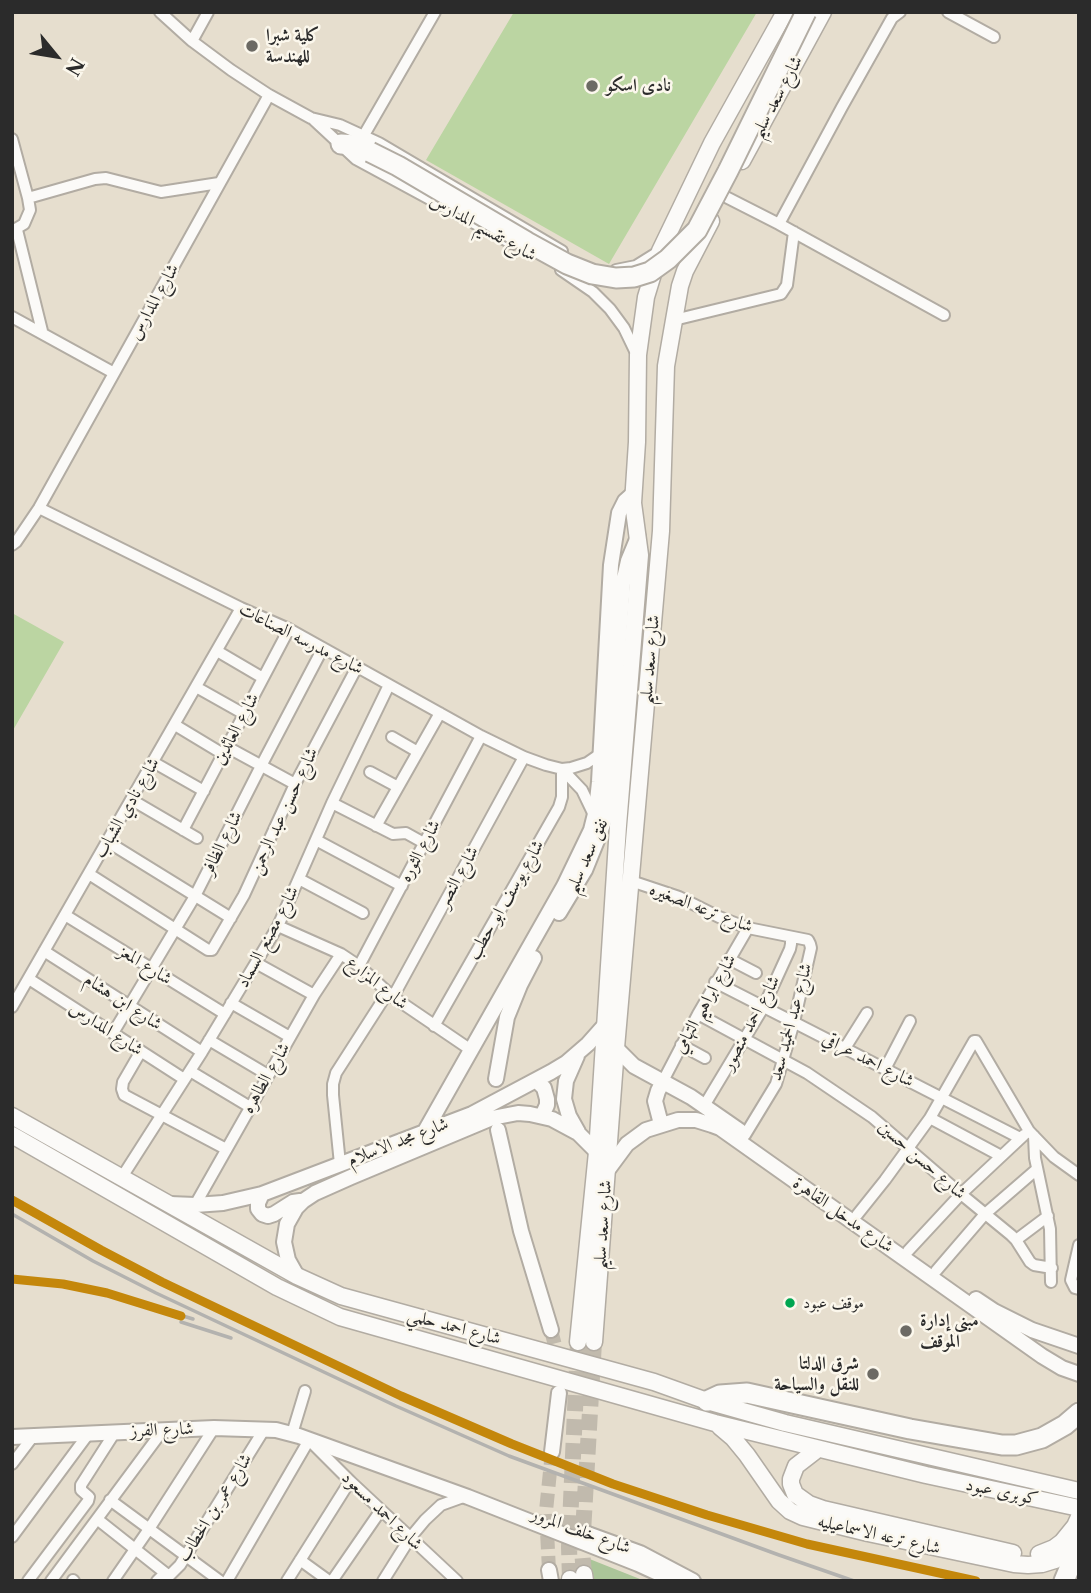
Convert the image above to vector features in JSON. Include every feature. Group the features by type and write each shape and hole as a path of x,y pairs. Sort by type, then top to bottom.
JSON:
{"highway":[{"path":"341,144 367,144 398,166 567,264 592,274 616,278 634,277 650,272 668,259 697,230 806,12"},
{"path":"707,1401 729,1393 757,1395 909,1429 1002,1445 1042,1438 1065,1425 1079,1413"},
{"path":"1064,1581 1079,1544"}],"main road":[{"name":"شارع سعد سليم","path":"785,12 712,143 660,251 646,298 638,355 638,442 634,493 634,515 640,555 604,1026 586,1342 607,1171 661,531 665,380 680,286 724,196 823,12"},
{"path":"712,143 729,144 745,157"},
{"path":"636,460 650,466 663,461"},
{"path":"638,537 648,529 661,531"},
{"name":"شارع احمد حلمي","path":"12,1116 297,1276 341,1296 654,1382 707,1401 785,1423 928,1456"},
{"name":"شارع احمد حلمي","path":"12,1135 277,1287 340,1317 715,1423 926,1475"},
{"name":"شارع ترعه الاسماعيليه","path":"715,1423 740,1446 779,1501 790,1511 803,1517 1014,1564 1042,1564 1055,1560 1079,1544"},
{"name":"شارع ترعه الاسماعيليه","path":"818,1449 799,1462 791,1479 793,1489 799,1497 823,1509 1024,1555 1054,1548 1069,1535 1079,1517"},
{"name":"كوبرى عبود","path":"928,1456 1079,1491"},
{"name":"كوبرى عبود","path":"926,1475 1079,1508"}],"street":[{"name":"شارع تقسيم المدارس","path":"160,12 192,41 269,96 312,118 340,125 367,144 390,149 582,262 599,269 618,270 636,266 660,251"},
{"path":"192,41 208,12"},
{"path":"367,144 435,12"},
{"path":"779,224 892,18 900,12"},
{"path":"948,12 994,37"},
{"name":"شارع المدارس","path":"12,545 39,508 269,96"},
{"name":"شارع تقسيم المدارس","path":"312,118 356,159 574,278 610,309 638,355"},
{"path":"12,139 30,210 24,224 15,231 41,331"},
{"path":"28,198 106,178 161,192 219,183"},
{"path":"724,196 944,316"},
{"path":"674,320 781,295 787,285 794,232"},
{"path":"12,317 114,373"},
{"name":"شارع سعد سليم","path":"424,1133 564,886 586,842 598,797 611,565 619,513 625,501 634,493"},
{"name":"شارع مدرسه الصناعات","path":"39,508 289,629 481,736 524,757 562,769"},
{"name":"نفق سعد سليم","path":"496,1079 507,1017 520,985 585,870 606,815 623,583 638,537"},
{"name":"شارع نادي الشباب","path":"12,1007 242,608"},
{"name":"شارع العائدين","path":"183,830 289,629"},
{"name":"شارع الظافر","path":"113,1033 195,896 261,765 324,649"},
{"path":"217,651 263,678"},
{"name":"شارع حسن عبد الرحمن","path":"175,929 212,950 244,895 295,784 356,667"},
{"name":"شارع مصنع السماد","path":"122,1177 278,926 332,803 389,685"},
{"path":"196,687 244,714"},
{"path":"376,826 440,713"},
{"path":"175,725 295,784"},
{"name":"شارع الثوره","path":"359,966 481,736"},
{"path":"392,737 418,752"},
{"path":"562,769 587,764 600,754"},
{"name":"شارع النصر","path":"340,1164 333,1095 336,1073 390,995 524,757"},
{"path":"153,762 204,791"},
{"path":"562,769 582,790 594,816"},
{"name":"شارع يوسف ابو حطب","path":"434,1026 559,807 562,796 562,769"},
{"path":"370,772 398,787"},
{"path":"132,800 197,838"},
{"path":"332,803 393,834 406,833 424,843"},
{"path":"316,841 402,886"},
{"path":"108,842 231,918"},
{"path":"89,874 175,929"},
{"path":"299,879 363,913"},
{"name":"شارع ترعه الصغيره","path":"631,881 679,897 748,928 808,940 810,944"},
{"name":"شارع المعز","path":"65,915 225,1014"},
{"name":"شارع المزارع","path":"278,926 341,954 359,966 390,995 471,1050"},
{"name":"شارع ابراهيم التهامي","path":"663,1081 715,982 748,928"},
{"name":"شارع احمد منصور","path":"704,1106 764,1008 792,944 791,937"},
{"name":"شارع عبد الحميد سعد","path":"745,1135 773,1090 783,1061 810,944"},
{"name":"شارع ابن هشام","path":"44,951 202,1052"},
{"name":"شارع الطاهره","path":"195,1205 314,995 341,954"},
{"path":"729,958 756,973"},
{"path":"256,963 314,995"},
{"name":"شارع المدارس","path":"29,979 141,1051 250,1107"},
{"name":"شارع احمد عراقي","path":"715,982 942,1098 1028,1135"},
{"path":"231,1003 290,1037"},
{"path":"845,1048 867,1013"},
{"name":"شارع حسن حسين","path":"698,1014 826,1085 872,1117 1016,1240 1030,1262 1052,1268"},
{"path":"885,1069 910,1021"},
{"name":"شارع مجد الاسلام","path":"170,1204 195,1205 236,1201 262,1194 472,1114 566,1063 604,1026"},
{"path":"209,1040 268,1075"},
{"path":"847,1219 885,1180 930,1118 976,1041 1028,1135 1048,1216 1051,1282"},
{"path":"681,1045 705,1058"},
{"name":"شارع مدخل القاهرة","path":"616,1048 634,1066 704,1106 745,1135 847,1219 908,1251 979,1302 1009,1319 1040,1334 1076,1345"},
{"path":"141,1051 123,1082 124,1095 226,1149"},
{"path":"578,1133 566,1107 564,1090 579,1052"},
{"path":"536,1080 546,1094 547,1105 542,1116"},
{"path":"661,1124 655,1101 663,1081"},
{"name":"شارع مجد الاسلام","path":"262,1194 258,1206 260,1212 264,1216 274,1214 293,1202 303,1201 351,1177 492,1118 518,1113 561,1122 578,1133 597,1152"},
{"path":"930,1118 1002,1156"},
{"name":"شارع مدخل القاهرة","path":"607,1171 633,1138 661,1124 695,1120 720,1128 1038,1354 1079,1374"},
{"path":"498,1130 521,1231 551,1330"},
{"path":"908,1251 961,1194 1028,1135"},
{"path":"1028,1135 1079,1175"},
{"path":"936,1271 985,1214 1038,1169"},
{"path":"297,1276 288,1260 284,1242 287,1224 303,1201"},
{"path":"1016,1240 1048,1216"},
{"path":"1079,1245 1072,1275 1072,1284 1079,1290"},
{"path":"1062,1368 1076,1345"},
{"path":"292,1434 305,1391"},
{"path":"552,1452 559,1393"},
{"path":"113,1581 214,1428"},
{"name":"شارع الفرز","path":"12,1437 265,1428 309,1440"},
{"name":"شارع عمر بن الخطاب","path":"162,1579 180,1564 265,1428"},
{"path":"51,1581 163,1430"},
{"path":"28,1581 88,1502 89,1497 81,1490 81,1485 115,1432"},
{"path":"12,1537 89,1433"},
{"path":"12,1464 34,1436"},
{"path":"226,1581 309,1440"},
{"name":"شارع احمد مسعود","path":"309,1440 457,1581"},
{"name":"شارع خلف المرور","path":"309,1440 466,1496 675,1581"},
{"path":"287,1581 350,1481"},
{"name":"شارع خلف المرور","path":"466,1496 469,1494 489,1497 640,1553 693,1581"},
{"path":"383,1581 410,1538 425,1520 440,1505 466,1496"},
{"path":"110,1500 220,1581"},
{"path":"300,1560 330,1581 381,1510"},
{"path":"97,1518 136,1549 162,1579"}],"green space":[{"name":"نادى اسكو","path":"514,12 757,12 609,264 426,160"},
{"path":"12,613 64,642 12,732"},
{"path":"587,1558 645,1581 592,1581"}],"tunnel":[{"path":"551,1330 559,1361 559,1390"},
{"path":"570,1579 578,1342"},
{"path":"584,1574 582,1550 594,1342"},
{"path":"549,1570 546,1511 552,1452"}],"railway":[{"path":"12,1200 162,1282 401,1396 613,1484 807,1544 976,1581"},
{"path":"12,1214 93,1261 156,1293 509,1456 854,1581"},
{"path":"12,1279 63,1284 107,1293 193,1319"},
{"path":"181,1322 231,1338"}],"transit line":[{"path":"12,1200 162,1282 401,1396 613,1484 807,1544 976,1581"},
{"path":"12,1279 63,1284 107,1293 181,1316"}],"place":[{"name":"كلية شبرا للهندسة","path":"252,46"},
{"name":"نادى اسكو","path":"592,86"},
{"name":"موقف عبود","path":"790,1303"},
{"name":"مبنى إدارة الموقف","path":"906,1331"},
{"name":"شرق الدلتا للنقل والسياحة","path":"873,1374"}]}
